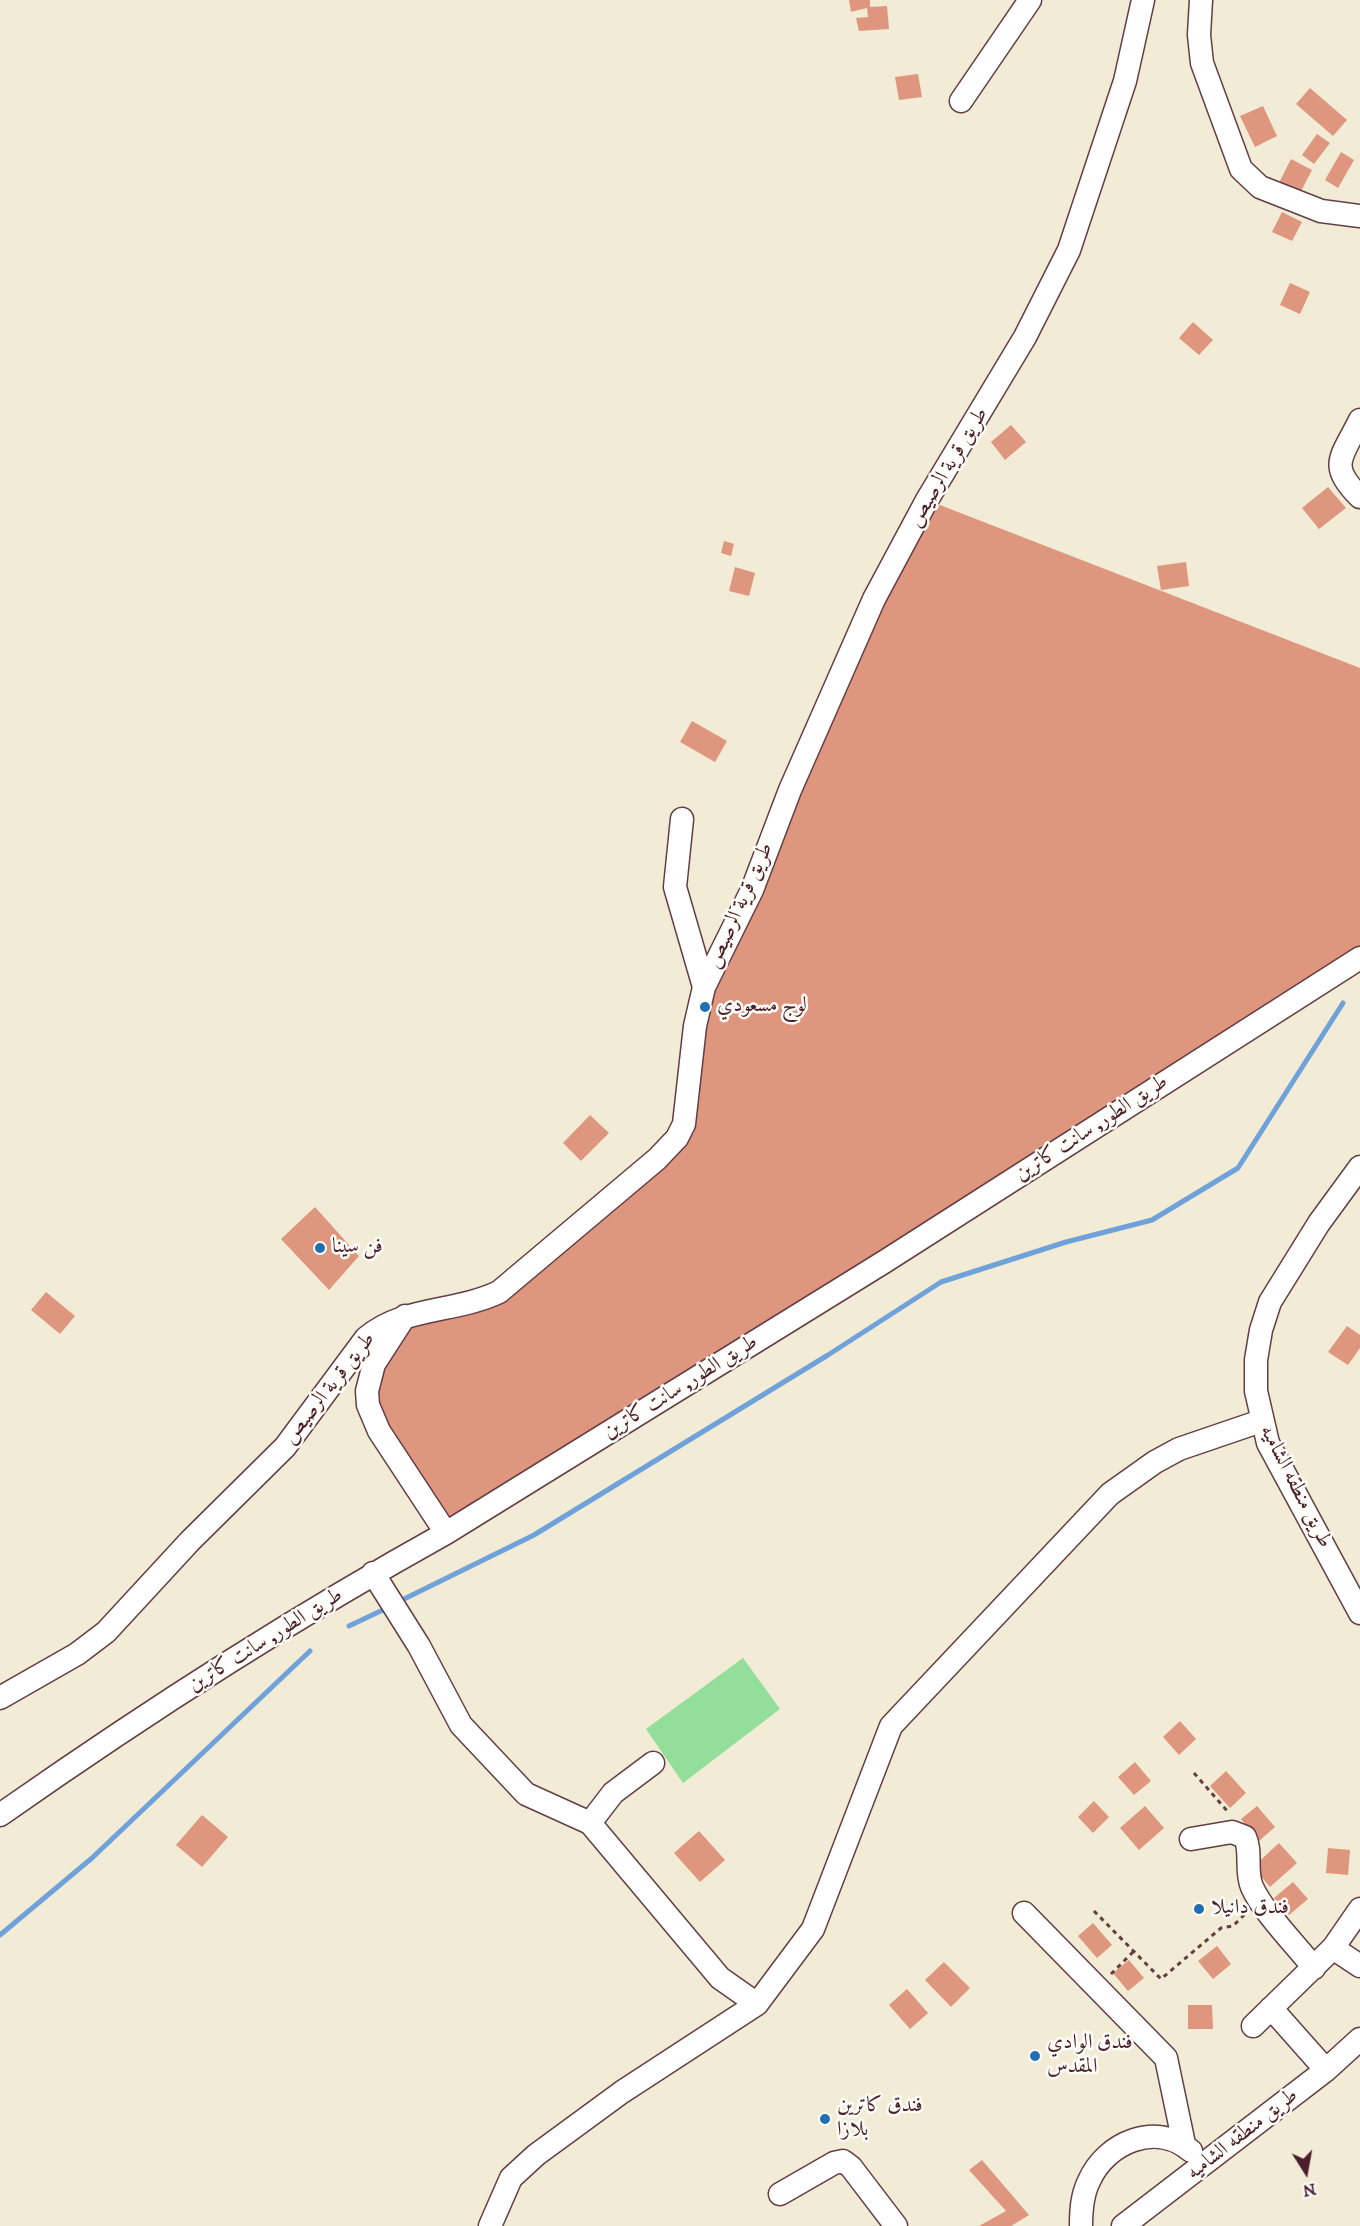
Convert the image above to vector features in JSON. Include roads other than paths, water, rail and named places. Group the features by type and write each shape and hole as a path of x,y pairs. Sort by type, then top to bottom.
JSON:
{"street":[{"path":"961,101 1030,0"},
{"name":"طريق قرية الرصيص","path":"0,1698 77,1654 106,1632 190,1541 285,1447 366,1338 391,1321 405,1316 476,1301 499,1292 668,1149 677,1138 687,1110 695,1026 704,987 752,890 790,790 874,599 927,500 1025,338 1069,250 1125,81 1143,0"},
{"path":"1201,0 1199,35 1202,63 1241,169 1260,187 1321,211 1360,216"},
{"path":"1360,420 1339,465 1341,477 1360,497"},
{"path":"682,819 675,887 704,987"},
{"name":"طريق الطور, سانت كاترين","path":"0,1815 177,1697 373,1573 446,1533 884,1262 1360,957"},
{"name":"طريق منطقه الشاميه","path":"1360,1167 1319,1223 1270,1302 1261,1330 1256,1360 1256,1391 1261,1421 1268,1443 1360,1613"},
{"path":"405,1316 374,1364 367,1391 368,1405 379,1431 446,1533"},
{"path":"490,2226 511,2178 536,2155 622,2092 757,2004 813,1929 891,1726 1110,1494 1139,1472 1179,1449 1261,1421"},
{"path":"373,1573 419,1646 461,1725 526,1794 590,1823 720,1978 757,2004"},
{"path":"590,1823 613,1793 653,1763"},
{"path":"1191,1839 1239,1833 1248,1843 1249,1876 1260,1899 1314,1968"},
{"path":"1253,2026 1333,1948 1360,1909"},
{"path":"1024,1913 1166,2058 1184,2144"},
{"path":"1333,1948 1360,1966"},
{"path":"1271,2008 1326,2070"},
{"name":"طريق منطقه الشاميه","path":"1136,2222 1326,2070 1360,2039"},
{"path":"1081,2226 1083,2196 1089,2179 1111,2152 1132,2141 1154,2135 1184,2144 1206,2164"},
{"path":"780,2194 834,2163 843,2161 851,2167 896,2226"}],"waterway":[{"path":"398,1602 534,1535 828,1355 941,1282 1066,1242 1152,1220 1238,1168 1343,1003"},
{"path":"349,1626 387,1608"},
{"path":"0,1935 92,1858 310,1651"}],"place":[{"name":"لوج مسعودي","path":"705,1007"},
{"name":"فن سينا","path":"320,1248"},
{"name":"فندق دانيلا","path":"1199,1909"},
{"name":"فندق الوادي المقدس","path":"1035,2056"},
{"name":"فندق كاترين بلازا","path":"825,2119"}]}
